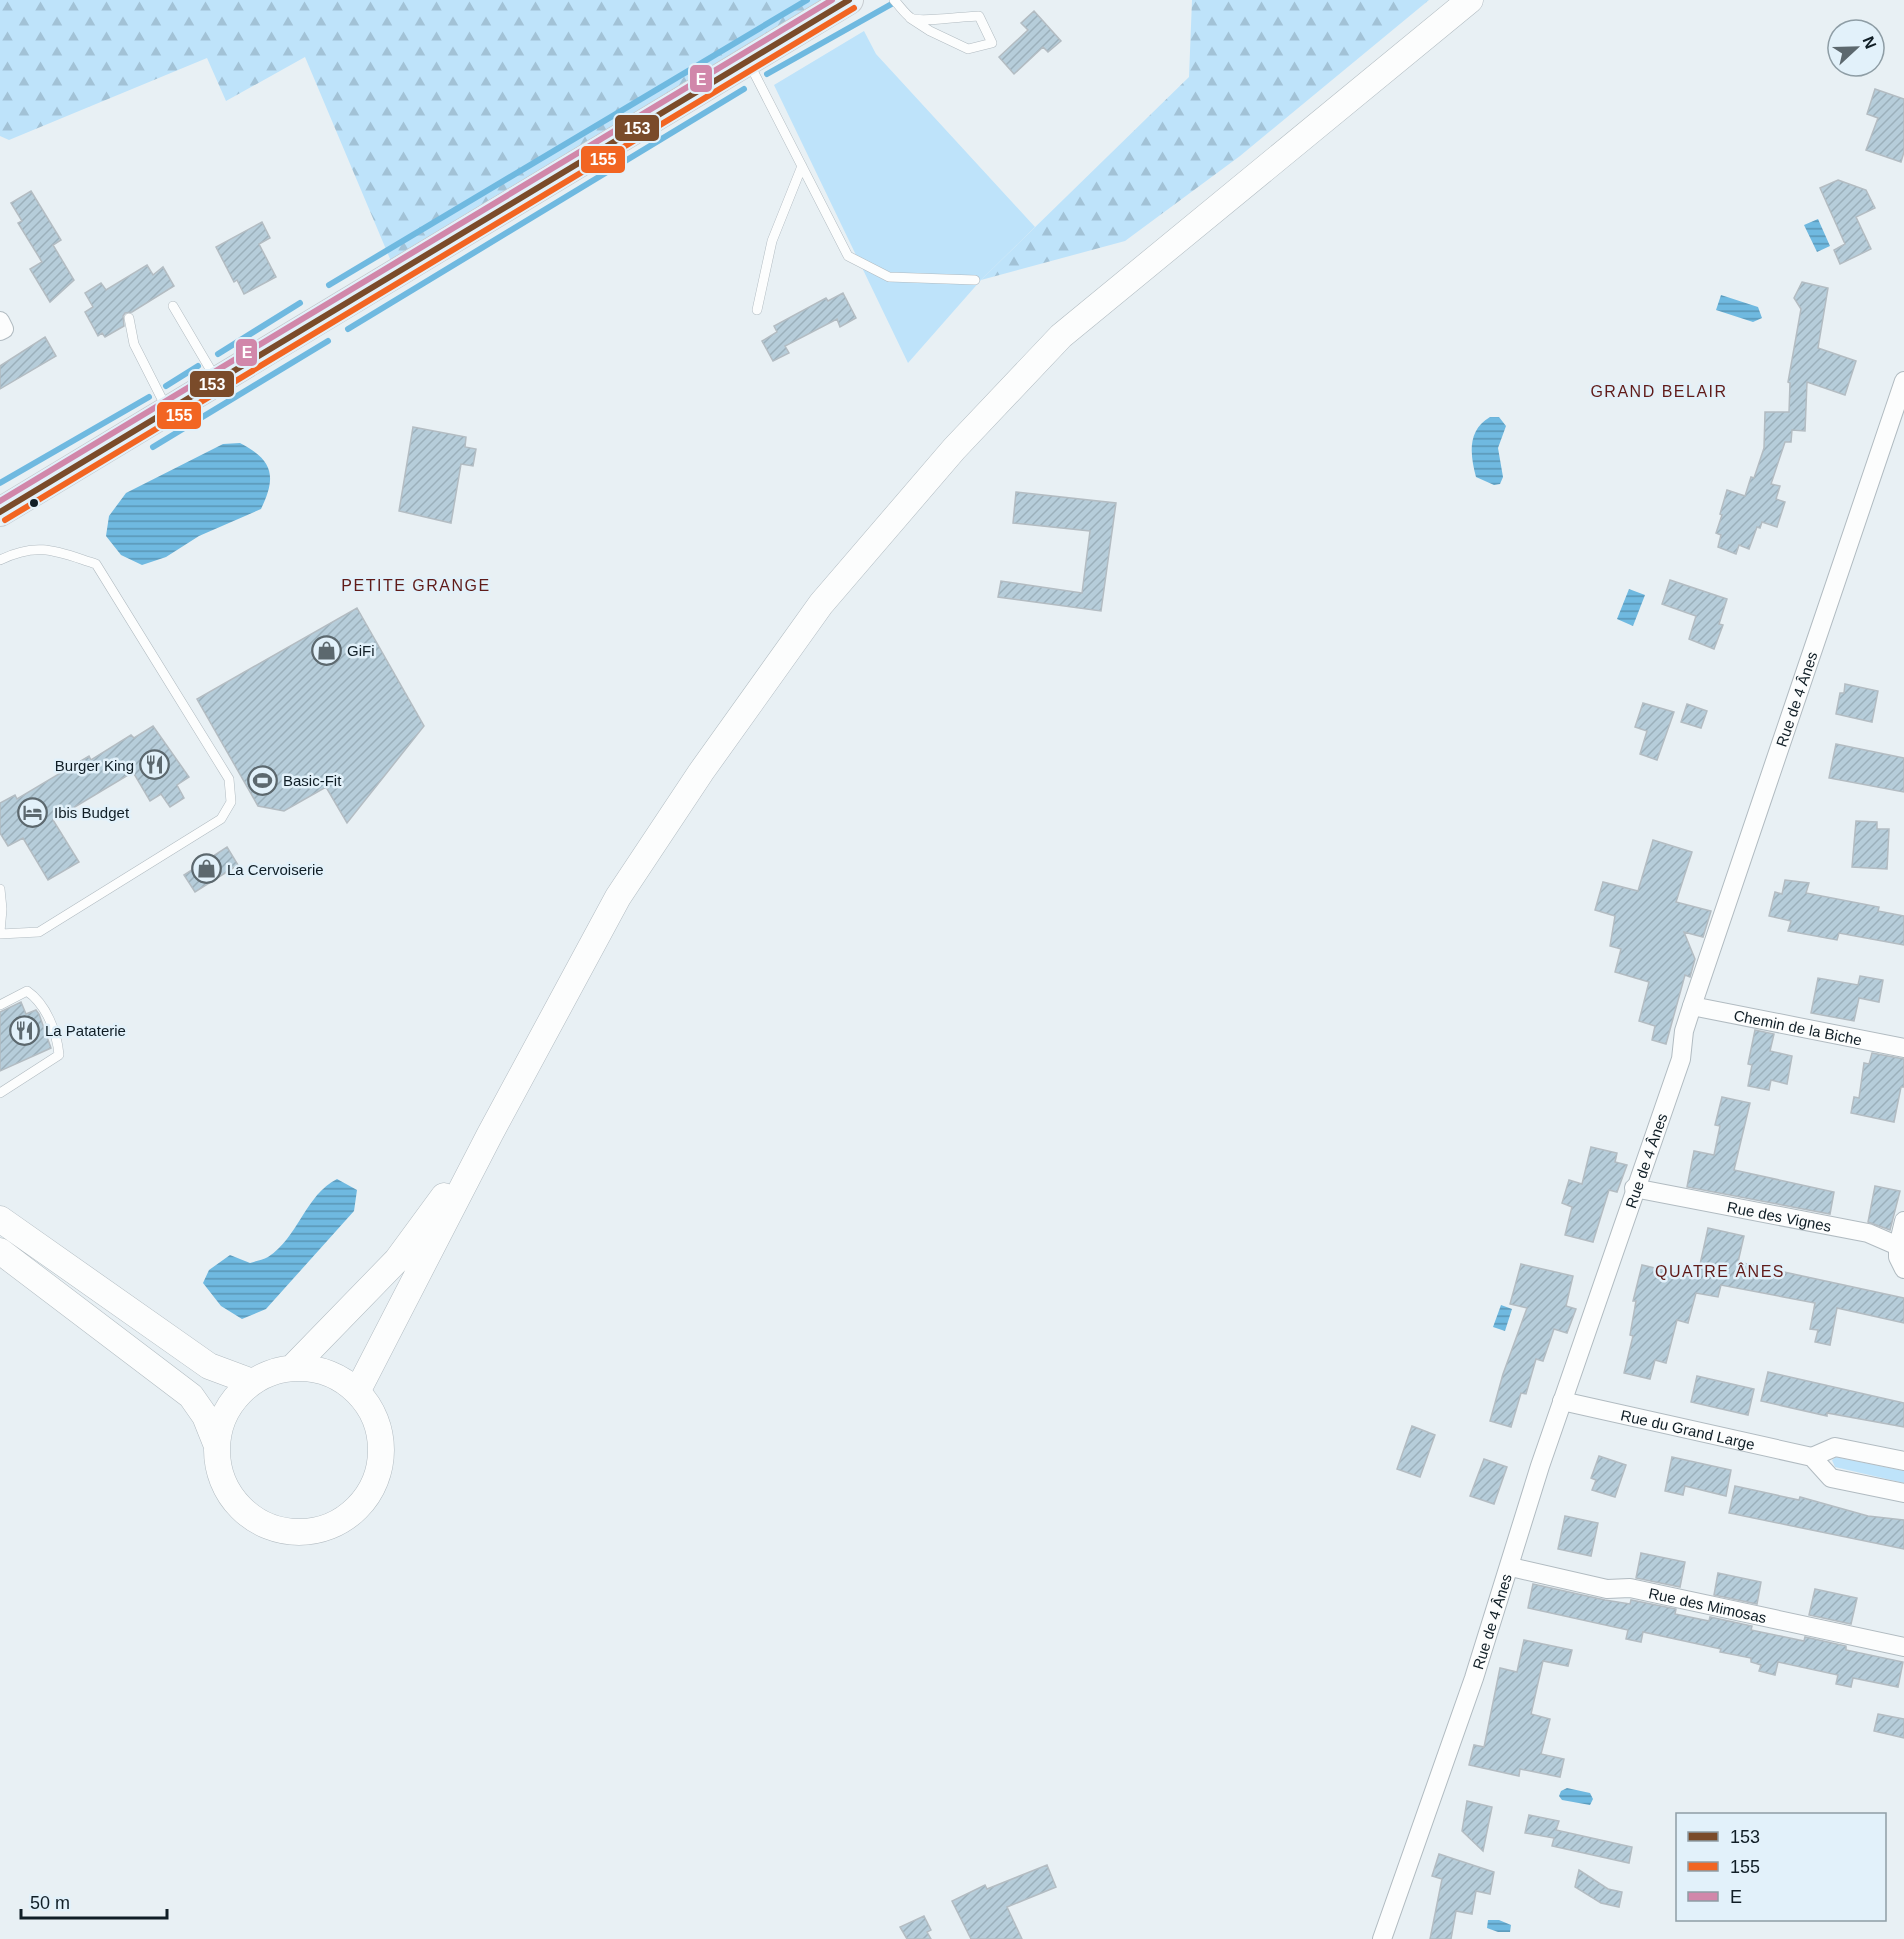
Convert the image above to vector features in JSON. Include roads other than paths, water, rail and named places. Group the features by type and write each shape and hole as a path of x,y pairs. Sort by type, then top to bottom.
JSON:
{"main road":[{"path":"0,512 849,0"},
{"path":"357,1392 489,1136 618,897 695,781 821,604 917,492 1061,336 1470,0"},
{"path":"292,1368 397,1260 489,1136"},
{"path":"0,1219 208,1366 252,1382"},
{"path":"0,1251 191,1396 205,1416 217,1446 220,1473 232,1498 251,1517 275,1529 302,1533 329,1527 352,1513 370,1492 379,1467 381,1440 372,1414 357,1392 338,1378 315,1370 292,1368 271,1373 252,1382 234,1400 226,1414 217,1446"}],"street":[{"path":"0,321 4,329 0,332"},
{"name":"Rue de 4 Ânes","path":"1382,1939 1511,1567 1562,1401 1634,1188 1681,1059 1684,1031 1692,1006 1904,381"},
{"name":"Chemin de la Biche","path":"1692,1006 1904,1048"},
{"name":"Rue des Vignes","path":"1634,1188 1868,1233 1898,1246"},
{"path":"1904,1221 1898,1246 1898,1257 1904,1269"},
{"name":"Rue du Grand Large","path":"1562,1401 1812,1457"},
{"path":"1904,1461 1835,1447 1812,1457 1831,1479 1904,1493"},
{"name":"Rue des Mimosas","path":"1511,1567 1607,1589 1630,1588 1904,1647"}],"lane":[{"path":"894,0 910,18 930,31 968,49 993,43 979,16 944,17 923,21 910,18"},
{"path":"748,61 848,256 890,277 975,280"},
{"path":"757,310 772,241 802,166"},
{"path":"173,306 217,381"},
{"path":"129,318 134,344 168,411"},
{"path":"0,560 12,554 44,548 96,564 230,779 231,802 221,819 39,932 0,933 3,909 0,889"},
{"path":"0,1005 27,991 38,998 58,1039 59,1055 0,1093"}],"water":[{"path":"1818,219 1830,246 1817,252 1804,225"},
{"path":"1721,295 1758,307 1762,318 1753,322 1716,310"},
{"path":"1490,417 1499,417 1506,426 1498,448 1503,477 1500,484 1494,485 1476,477 1472,460 1474,436 1477,429"},
{"path":"240,443 259,456 269,470 269,487 261,509 199,536 166,557 142,565 121,555 106,536 109,516 126,493 223,444"},
{"path":"1629,589 1645,595 1633,626 1617,619"},
{"path":"337,1179 357,1190 354,1211 266,1309 242,1319 221,1306 203,1283 209,1270 230,1255 250,1263 268,1257 287,1239 317,1195"},
{"path":"1501,1305 1512,1309 1505,1331 1493,1327"},
{"path":"1567,1788 1590,1793 1593,1799 1590,1805 1562,1800 1559,1796 1561,1791"},
{"path":"1488,1920 1499,1920 1511,1925 1510,1932 1498,1932 1487,1928"}],"waterway":[{"path":"329,285 807,0"},
{"path":"767,74 897,1"},
{"path":"348,329 744,89"},
{"path":"218,354 300,303"},
{"path":"153,447 328,341"},
{"path":"166,386 198,366"},
{"path":"0,483 149,397"}],"place":[{"name":"GiFi","path":"326,650"},
{"name":"Burger King","path":"155,765"},
{"name":"Basic-Fit","path":"262,780"},
{"name":"Ibis Budget","path":"33,812"},
{"name":"La Cervoiserie","path":"206,869"},
{"name":"La Pataterie","path":"24,1030"}],"district":[{"name":"GRAND BELAIR","path":"1659,391"},
{"name":"PETITE GRANGE","path":"416,585"},
{"name":"QUATRE ÂNES","path":"1720,1271"}]}
